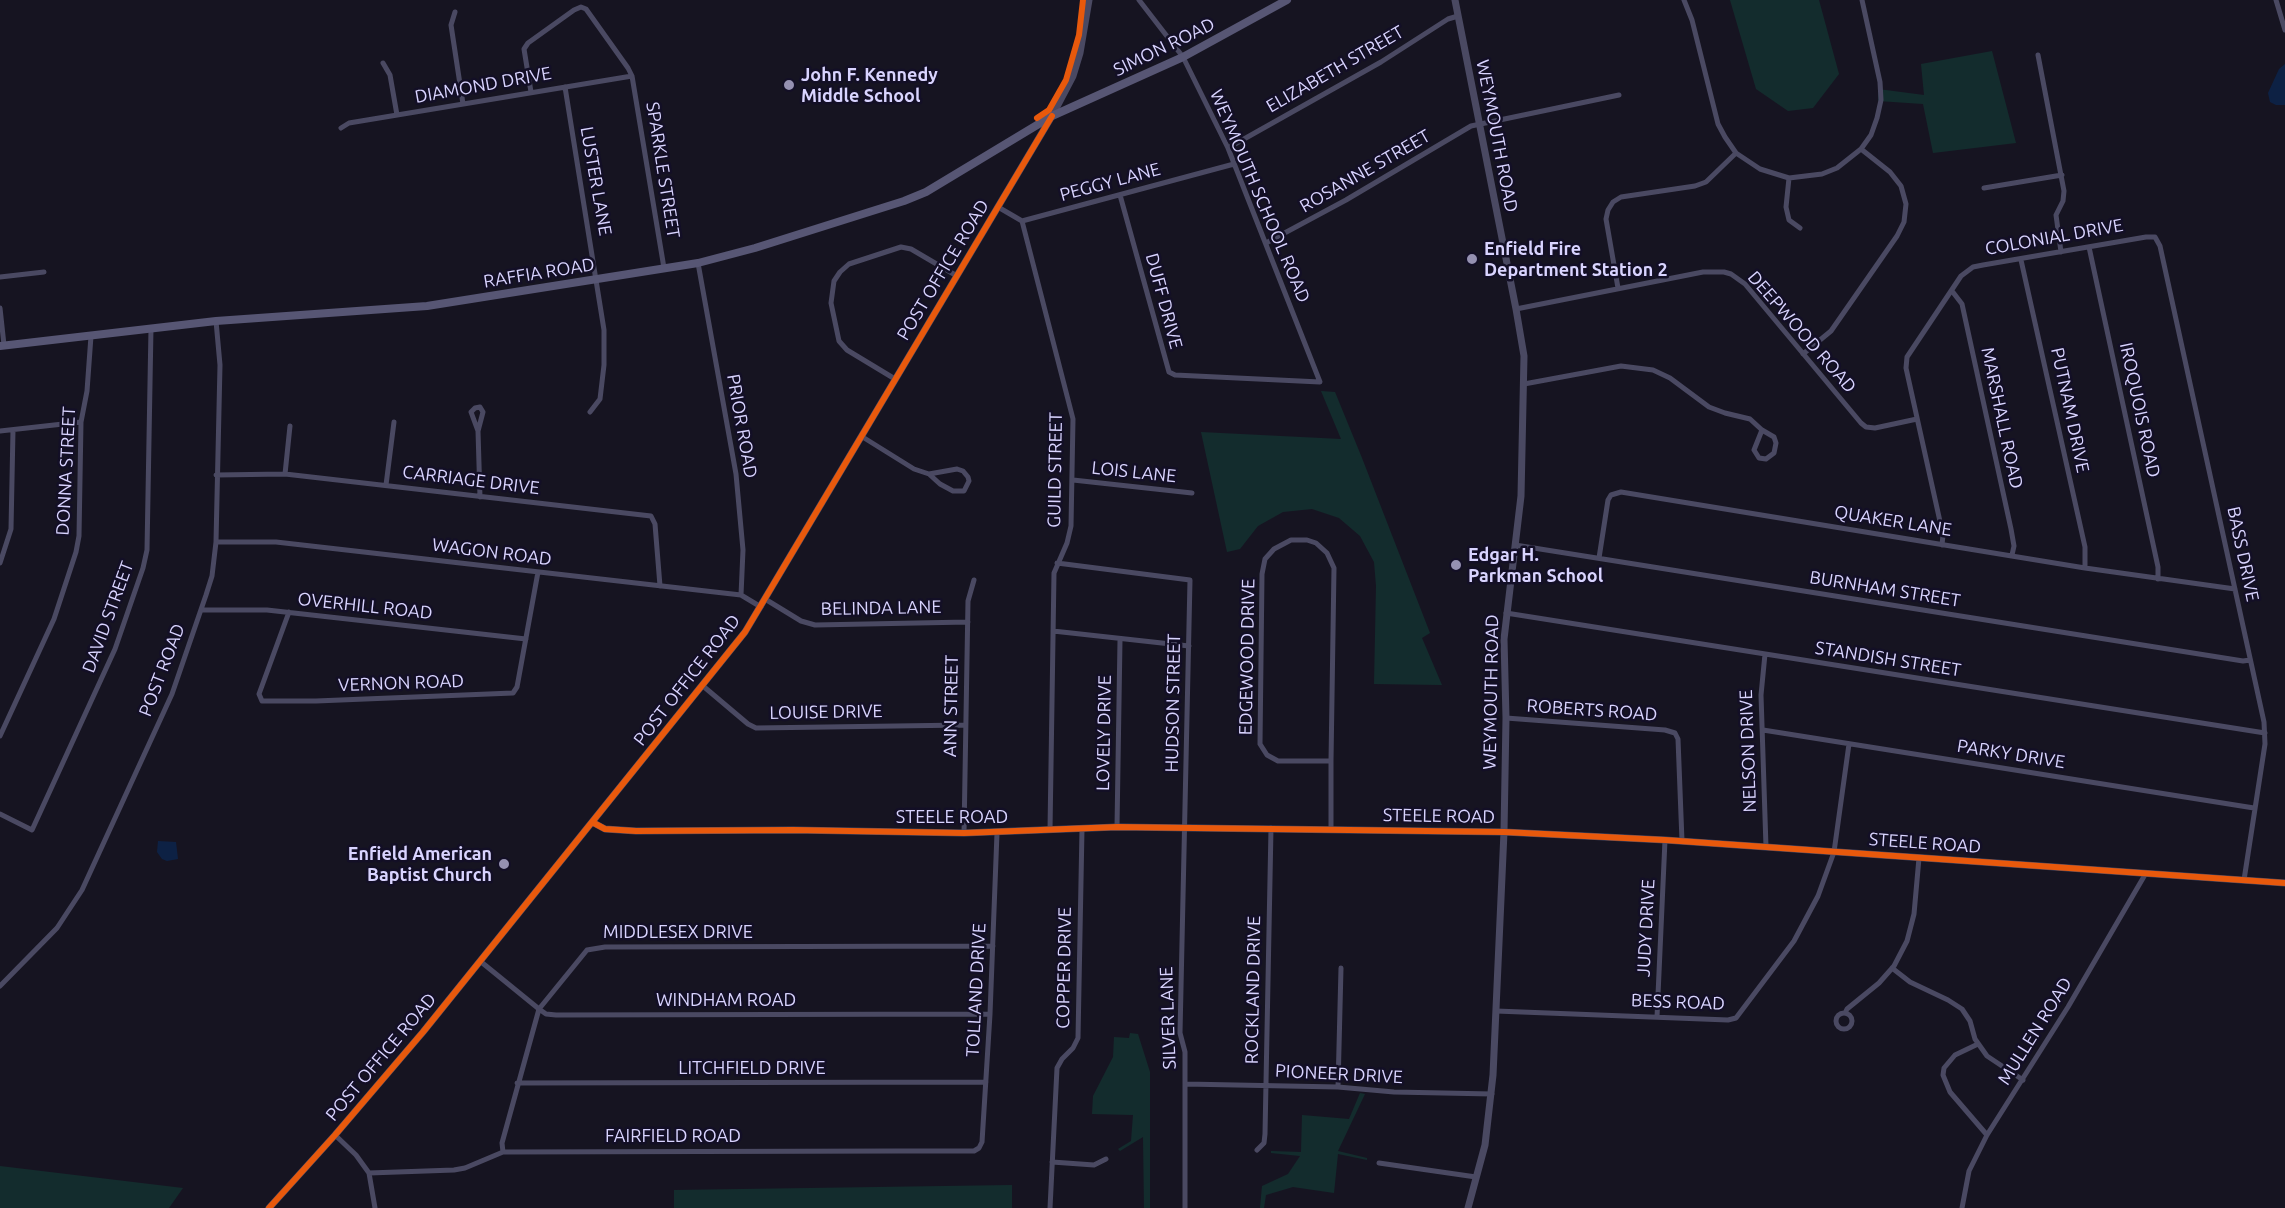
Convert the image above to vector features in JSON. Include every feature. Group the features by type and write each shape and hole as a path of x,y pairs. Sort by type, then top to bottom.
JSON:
{"main road":[{"name":"SIMON ROAD","path":"1052,116 1183,57 1287,0"},
{"name":"RAFFIA ROAD","path":"2,345 216,321 427,306 698,263 755,248 904,201 942,183 1052,116"}],"street":[{"name":"POST OFFICE ROAD","path":"269,1208 335,1135 480,961 735,645 765,599 1052,116 1070,83 1080,54 1089,0"},
{"name":"WEYMOUTH SCHOOL ROAD","path":"1139,0 1183,57 1228,148 1320,382"},
{"name":"WEYMOUTH ROAD","path":"1455,0 1523,347 1524,384 1521,496 1504,639 1506,718 1504,832 1492,1094 1487,1138 1468,1208"},
{"path":"1684,0 1692,20 1718,124 1736,153 1760,169 1790,178 1822,174 1836,168 1861,149 1874,126 1881,100 1880,82 1862,0"},
{"path":"2276,0 2285,30"},
{"path":"531,92 524,49 528,43 581,7 586,9 632,76"},
{"path":"455,12 451,25 463,104"},
{"name":"ELIZABETH STREET","path":"1228,148 1381,62 1448,19 1458,16"},
{"path":"2038,55 2062,175 2064,195 2056,214 2061,252"},
{"path":"383,63 390,75 397,115"},
{"name":"DIAMOND DRIVE","path":"341,128 349,123 632,76"},
{"name":"SPARKLE STREET","path":"632,76 664,268"},
{"name":"LUSTER LANE","path":"565,87 604,330 604,365 600,399 590,412"},
{"name":"ROSANNE STREET","path":"1266,243 1479,123 1619,95"},
{"path":"1803,354 1831,331 1897,236 1904,222 1906,204 1901,186 1890,172 1861,149"},
{"path":"1618,288 1606,219 1613,202 1621,197 1695,186 1706,182 1736,153"},
{"name":"PEGGY LANE","path":"1022,221 1234,164"},
{"path":"1984,188 2062,175"},
{"path":"1790,178 1786,207 1789,220 1800,228"},
{"name":"DUFF DRIVE","path":"1120,195 1169,372 1174,375 1320,382"},
{"path":"998,207 1022,221"},
{"name":"GUILD STREET","path":"1022,221 1073,419 1071,526 1067,543 1054,573 1050,830"},
{"name":"COLONIAL DRIVE","path":"1942,545 1943,535 1906,368 1907,357 1961,276 1973,267 2155,237"},
{"name":"BASS DRIVE","path":"2155,237 2160,246 2265,733 2244,880"},
{"path":"895,379 847,350 839,341 831,303 834,281 849,264 901,247 911,249 957,276"},
{"name":"IROQUOIS ROAD","path":"2089,247 2158,567 2158,579"},
{"name":"PUTNAM DRIVE","path":"2021,260 2085,547 2085,568"},
{"name":"PRIOR ROAD","path":"698,263 736,474 743,550 741,595"},
{"name":"DEEPWOOD ROAD","path":"1516,309 1709,271 1724,272 1731,274 1745,285 1866,427 1887,426 1917,419"},
{"path":"0,277 44,272"},
{"name":"MARSHALL ROAD","path":"1952,291 1962,304 2011,530 2014,546 2012,555"},
{"path":"0,308 2,345"},
{"name":"POST ROAD","path":"0,986 57,928 82,890 172,693 201,610 212,576 216,542 220,365 216,321"},
{"name":"DAVID STREET","path":"0,814 32,830 115,649 143,568 147,550 152,328"},
{"name":"DONNA STREET","path":"0,736 54,619 76,552 79,536 81,422 87,391 91,336"},
{"path":"1524,384 1622,366 1650,369 1670,378 1709,407 1750,419 1774,437 1776,443 1774,453 1766,459 1759,458 1754,450 1762,430"},
{"path":"0,431 81,422"},
{"path":"386,485 394,422"},
{"path":"285,474 290,426"},
{"path":"0,563 11,529 13,430"},
{"path":"478,431 480,497"},
{"path":"861,436 914,469 929,474 940,484 953,491 964,491 969,481 966,473 957,469 929,474"},
{"name":"CARRIAGE DRIVE","path":"216,474 285,474 651,516 655,524 660,586"},
{"name":"LOIS LANE","path":"1073,480 1192,493"},
{"name":"QUAKER LANE","path":"1599,558 1608,500 1611,495 1621,492 2085,568 2235,589"},
{"name":"EDGEWOOD DRIVE","path":"1331,761 1278,761 1264,752 1260,744 1262,574 1265,559 1274,549 1291,540 1307,540 1316,543 1327,553 1334,568 1331,829"},
{"name":"WAGON ROAD","path":"216,542 276,542 741,595 760,607"},
{"name":"BURNHAM STREET","path":"1515,545 2243,661 2250,660"},
{"name":"HUDSON STREET","path":"1057,563 1190,580 1186,827"},
{"name":"VERNON ROAD","path":"289,612 259,694 262,702 513,693 517,687 538,572"},
{"name":"ANN STREET","path":"964,833 968,601 974,580"},
{"name":"BELINDA LANE","path":"765,599 801,621 815,625 968,622"},
{"name":"OVERHILL ROAD","path":"201,610 289,612 526,639"},
{"name":"STANDISH STREET","path":"1506,613 2265,733"},
{"path":"1053,631 1189,646"},
{"name":"LOVELY DRIVE","path":"1117,827 1120,640"},
{"name":"NELSON DRIVE","path":"1765,654 1761,681 1766,847"},
{"name":"LOUISE DRIVE","path":"703,686 748,724 756,728 965,724"},
{"name":"ROBERTS ROAD","path":"1506,718 1665,730 1675,733 1678,739 1682,841"},
{"name":"PARKY DRIVE","path":"1763,730 2254,808"},
{"path":"1834,852 1849,744"},
{"name":"STEELE ROAD","path":"592,822 605,829 616,831 793,830 997,833 1082,828 1186,827 1504,832 1682,841 2285,883"},
{"name":"SILVER LANE","path":"1185,1208 1185,1052 1180,1034 1183,832 1186,827"},
{"name":"COPPER DRIVE","path":"1050,1208 1057,1068 1078,1038 1082,828"},
{"name":"ROCKLAND DRIVE","path":"1257,1150 1264,1143 1271,828"},
{"name":"TOLLAND DRIVE","path":"979,1148 982,1142 990,1014 997,833"},
{"name":"JUDY DRIVE","path":"1657,1017 1665,840"},
{"name":"BESS ROAD","path":"1496,1011 1728,1020 1736,1018 1794,941 1818,896 1834,852"},
{"path":"1845,1013 1879,983 1892,968 1904,946 1911,930 1919,858"},
{"name":"MULLEN ROAD","path":"1962,1208 1969,1170 1987,1135 2023,1080 2146,873"},
{"name":"MIDDLESEX DRIVE","path":"503,1152 502,1143 538,1009 587,950 594,948 993,946"},
{"name":"WINDHAM ROAD","path":"480,961 538,1009 556,1015 990,1014"},
{"path":"1338,1087 1341,968"},
{"path":"1892,968 1916,986 1962,1009 1967,1015 1978,1044 1987,1056 2023,1080"},
{"path":"1978,1044 1955,1055 1944,1068 1942,1075 1950,1092 1987,1135"},
{"name":"LITCHFIELD DRIVE","path":"517,1083 986,1082"},
{"name":"PIONEER DRIVE","path":"1185,1084 1338,1087 1394,1092 1492,1094"},
{"path":"335,1135 356,1155 369,1173 375,1208"},
{"name":"FAIRFIELD ROAD","path":"369,1173 454,1170 465,1168 503,1152 898,1152 974,1151 979,1148"},
{"path":"1052,1162 1094,1165 1106,1159"},
{"path":"1379,1163 1476,1176"}],"green space":[{"path":"1730,0 1819,0 1839,74 1813,108 1788,111 1756,89"},
{"path":"1992,51 2016,143 1933,153 1923,104 1878,101 1878,89 1924,95 1921,64"},
{"path":"1321,391 1335,392 1430,633 1422,638 1442,685 1374,684 1376,586 1374,562 1360,536 1339,518 1312,509 1283,512 1258,526 1240,549 1227,552 1201,432 1341,439"},
{"path":"1130,1033 1138,1034 1150,1072 1150,1208 1144,1208 1143,1137 1120,1151 1118,1149 1131,1141 1133,1115 1092,1114 1093,1096 1113,1057 1114,1037 1129,1038"},
{"path":"1360,1093 1365,1094 1338,1151 1367,1158 1367,1160 1338,1154 1334,1193 1293,1187 1266,1195 1264,1208 1260,1208 1262,1186 1288,1174 1300,1156 1271,1153 1271,1151 1301,1152 1302,1115 1349,1119"},
{"path":"0,1166 183,1188 169,1208 0,1208"},
{"path":"1012,1185 1012,1208 674,1208 674,1190"}],"water":[{"path":"2285,64 2285,105 2276,105 2270,102 2268,93 2279,69"},
{"path":"158,841 176,842 178,859 167,861 162,859 157,852"}],"cycle path":[{"path":"1037,118 1049,110 1066,80 1079,35 1083,0"},
{"path":"269,1208 423,1032 745,632 1052,116"},
{"path":"592,822 605,829 636,831 793,830 964,833 1117,827 1504,832 1665,840 2285,883"}],"place":[{"name":"John F. Kennedy Middle School","path":"789,85"},
{"name":"Enfield Fire Department Station 2","path":"1472,259"},
{"name":"Edgar H. Parkman School","path":"1456,565"},
{"name":"Enfield American Baptist Church","path":"504,864"}]}
